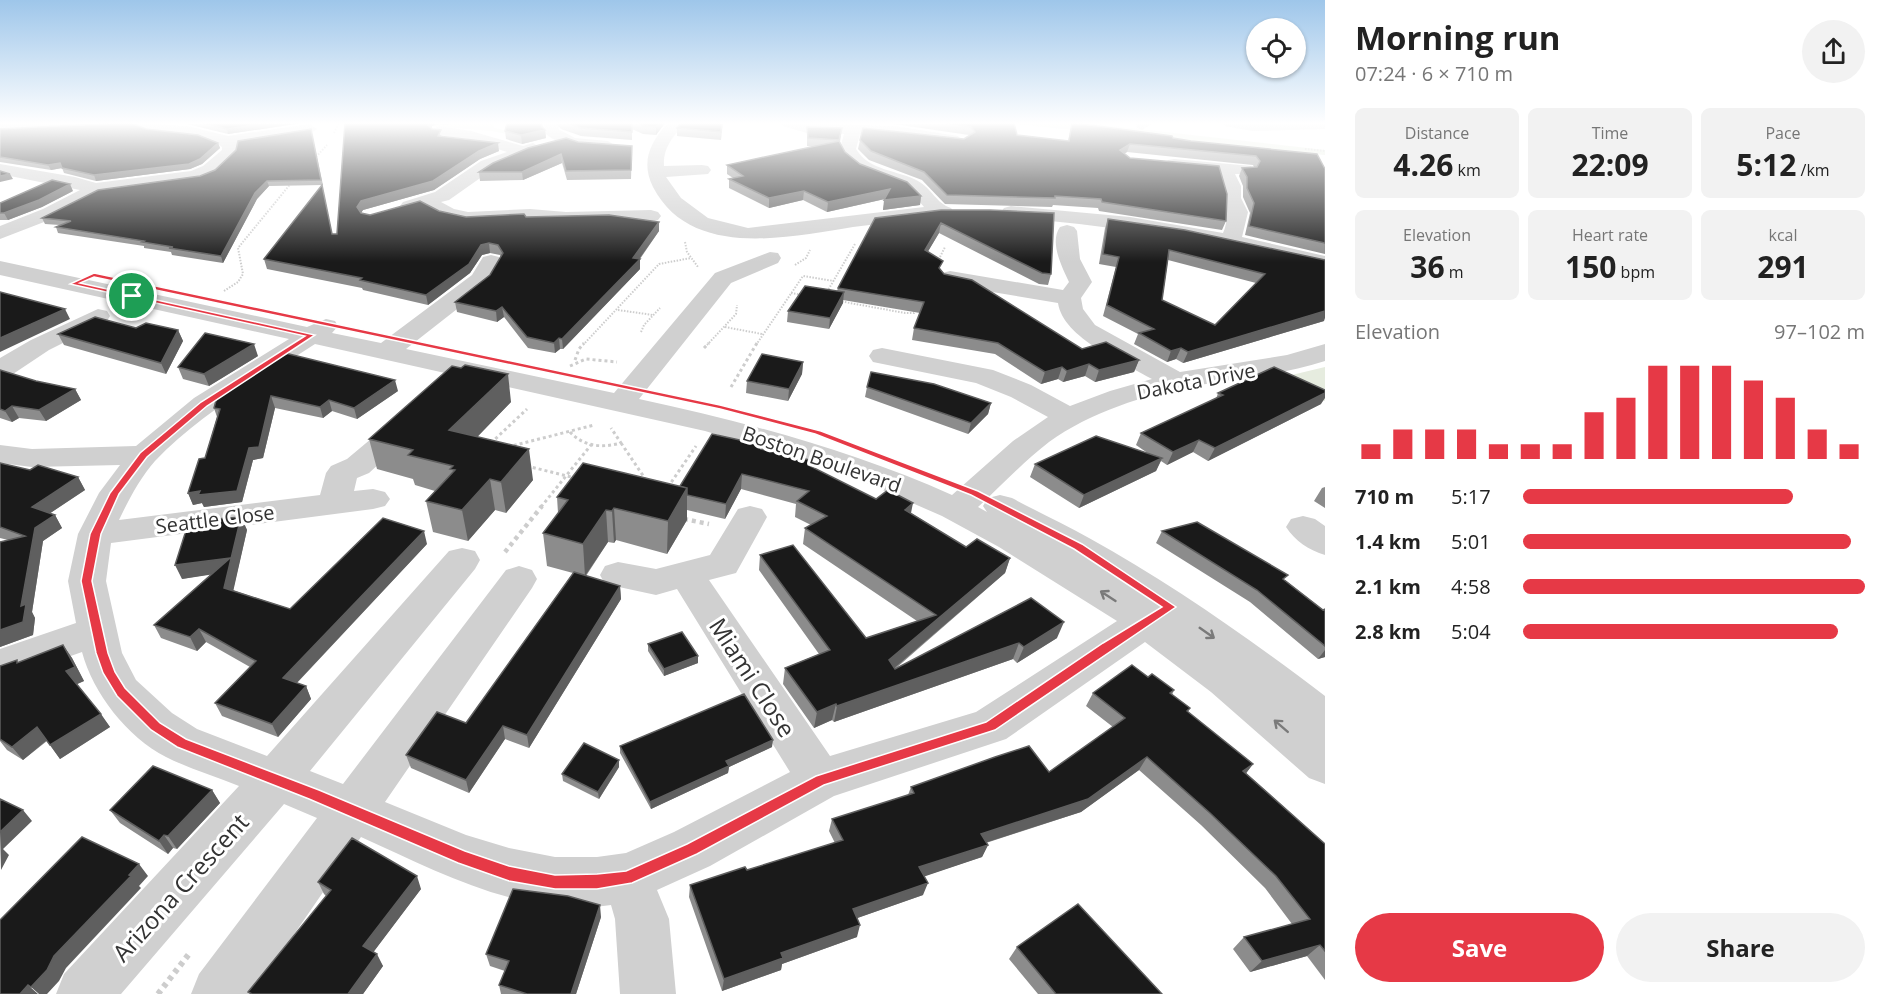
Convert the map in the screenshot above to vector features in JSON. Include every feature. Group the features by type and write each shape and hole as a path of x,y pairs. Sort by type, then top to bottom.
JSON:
{"street":[{"path":"2,169 75,182 95,189"},
{"path":"0,233 50,213 95,189 185,179 208,169"},
{"path":"392,211 426,202 450,192 480,169"},
{"path":"873,169 916,187 939,212"},
{"path":"1224,169 1232,186 1232,198 1238,212 1236,227 1230,240"},
{"path":"1238,169 1245,170"},
{"path":"702,170 655,172 662,187 672,199 703,223 710,233 716,260"},
{"path":"426,202 448,214 468,218 530,215 566,218 638,213"},
{"path":"780,259 793,239 875,217 962,212"},
{"path":"986,212 1108,219 1230,240 1325,263"},
{"path":"703,223 780,241 783,246 780,259"},
{"path":"1067,231 1069,259 1081,282 1069,298 1071,310 1086,330 1175,381"},
{"path":"620,405 716,260 723,236 748,233 810,236"},
{"name":"Boston Boulevard","path":"0,256 92,301"},
{"path":"716,260 780,259"},
{"path":"393,346 481,279 491,262"},
{"name":"Boston Boulevard","path":"0,268 92,301 319,330 393,346 620,405 710,423 805,449 894,481 965,501 1057,563 1159,614 1269,676 1325,721"},
{"path":"950,279 1069,298"},
{"path":"0,370 40,345 92,301"},
{"path":"319,330 204,404 144,455 115,493 95,534 87,581 96,631 110,673 121,692 156,726 181,743 276,779 463,858 509,873 555,882 597,882 627,878 692,849 820,780 990,726 1159,614"},
{"name":"Dakota Drive","path":"965,501 1020,451 1069,417 1128,394 1175,381 1298,362 1325,352"},
{"path":"881,357 983,376 1021,391 1069,417"},
{"name":"Seattle Close","path":"338,488 358,466 418,413"},
{"path":"0,454 32,458 144,455"},
{"name":"Seattle Close","path":"95,534 338,488 373,500"},
{"path":"618,575 688,573 746,524"},
{"name":"Arizona Crescent","path":"84,994 276,779 462,560"},
{"name":"Miami Close","path":"688,573 820,780"},
{"path":"219,994 519,579"},
{"name":"Boston Boulevard","path":"1159,614 1255,704 1325,764"},
{"path":"0,665 96,631"},
{"path":"627,878 642,919 648,994"}],"path":[{"path":"223,292 237,284 243,277 244,268 238,248 294,180"},
{"path":"780,259 800,263 806,258 810,236"},
{"path":"824,298 860,236"},
{"path":"684,238 691,258"},
{"path":"571,364 575,361 579,349 659,264 691,258 716,260"},
{"path":"731,387 762,334 803,276 834,281"},
{"path":"791,293 802,295"},
{"path":"835,300 895,313"},
{"path":"640,334 644,325 661,306"},
{"path":"618,310 653,315"},
{"path":"724,327 762,334"},
{"path":"575,361 623,361"},
{"path":"620,405 621,443 646,481"},
{"path":"488,446 529,407"},
{"path":"502,448 597,425"},
{"path":"570,432 577,439 591,445 606,446 621,443"},
{"path":"565,476 591,445"},
{"path":"665,491 696,445"},
{"path":"522,465 586,481"},
{"path":"679,517 746,524"}],"shaded area":[{"path":"1325,367 1325,401 1275,379"}],"building":[{"path":"68,169 142,169 94,175"},
{"path":"319,169 321,180 267,181 255,193 221,256 56,227 71,221 42,218 98,190 200,176 215,170"},
{"path":"342,169 451,169 433,181 361,201 357,207 361,213 370,215 420,201 439,211 466,217 524,214 526,217 609,215 659,222 633,258 640,259 562,339 559,338 554,343 527,337 502,307 496,311 455,302 490,275 503,253 498,245 489,243 481,245 469,264 426,295 360,280 362,278 264,259 322,185 332,234 337,234"},
{"path":"483,169 528,169 522,172 479,172"},
{"path":"566,169 631,169 631,170"},
{"path":"733,169 874,169 907,182 921,196 884,200 890,189 828,202 804,191 769,198 729,179 743,176"},
{"path":"917,169 1220,169 1227,194 1226,221 1102,202 1101,199 1055,196 1055,198 947,195 924,172"},
{"path":"1243,169 1325,169 1325,243 1249,226 1254,203 1247,188 1247,177"},
{"path":"0,171 10,174 0,176"},
{"path":"52,180 70,184 39,200 0,213 0,203"},
{"path":"941,210 1054,213 1051,274 1042,273 941,223 925,250 943,261 939,268 944,274 972,280 1082,349 1106,342 1139,360 1099,370 1089,364 1067,371 1062,367 1045,372 998,343 914,328 924,302 838,288 875,218"},
{"path":"1108,219 1185,230 1325,260 1325,311 1188,352 1181,348 1171,351 1139,333 1154,329 1107,305 1119,257 1103,254","holes":["1169,250 1265,274 1215,325 1162,300"]},
{"path":"805,286 844,292 830,318 788,311"},
{"path":"0,292 65,309 0,338"},
{"path":"95,317 136,328 146,323 178,330 161,363 58,334"},
{"path":"205,333 254,344 204,374 178,367"},
{"path":"285,353 395,380 354,408 329,400 320,407 271,396 259,447 249,448 237,491 198,495 200,491 188,493 199,459 205,458 220,409 214,408 217,397"},
{"path":"762,354 803,362 789,389 747,381"},
{"path":"465,365 508,374 449,430 529,449 501,482 490,479 462,510 426,501 455,470 450,469 453,466 408,455 413,450 369,439 452,366 461,368"},
{"path":"1274,367 1325,390 1325,393 1215,448 1199,440 1173,452 1141,433 1223,395 1218,393"},
{"path":"0,370 36,381 75,389 39,410 12,406 5,411 0,409"},
{"path":"871,372 934,384 991,403 971,423 867,387"},
{"path":"712,434 763,445 761,449 810,460 808,465 876,499 888,490 913,503 905,510 966,547 977,539 1010,558 889,660 895,669 1031,598 1064,622 1024,647 1019,643 817,712 785,668 830,650 760,555 793,545 866,638 936,615 805,528 827,516 797,501 809,491 742,474 726,504 687,495 687,488 680,486"},
{"path":"1096,436 1162,458 1084,495 1035,464"},
{"path":"0,463 30,470 38,465 78,477 32,507 55,515 35,528 21,606 26,604 23,622 0,630 0,542 25,536 0,527"},
{"path":"583,463 687,488 668,521 614,508 612,511 606,510 583,544 543,533 568,500 557,497"},
{"path":"241,517 224,588 290,609 383,518 424,531 283,678 306,686 272,724 215,703 256,661 199,629 190,637 154,625 230,558 175,565 189,521"},
{"path":"1197,522 1288,575 1283,579 1323,610 1325,609 1325,646 1257,590 1162,531"},
{"path":"574,572 620,586 527,735 503,726 466,780 406,755 437,712 466,723"},
{"path":"682,632 698,656 664,669 648,644"},
{"path":"63,645 75,667 66,671 101,714 50,745 37,727 12,747 0,739 0,666 17,660 17,663"},
{"path":"1132,665 1148,677 1152,674 1174,690 1170,693 1190,708 1187,711 1253,764 1243,771 1325,844 1325,951 1320,945 1262,961 1244,937 1310,919 1276,876 1147,757 1088,799 981,834 988,845 919,867 928,883 853,909 860,925 781,953 783,958 724,979 690,885 843,840 832,819 914,793 911,787 1029,746 1049,772 1125,718 1093,693"},
{"path":"744,694 773,740 726,761 729,766 650,802 620,746"},
{"path":"584,743 619,760 598,792 562,774"},
{"path":"153,766 212,790 168,836 164,835 159,841 110,810"},
{"path":"0,799 23,810 0,832"},
{"path":"82,837 139,864 129,875 131,876 54,956 47,970 31,987 28,985 20,994 0,994 0,920"},
{"path":"352,838 417,876 363,946 377,954 348,994 252,994 248,992 331,890 318,882"},
{"path":"513,889 568,896 600,905 571,994 527,994 499,985 509,961 486,954"},
{"path":"1078,904 1162,994 1056,994 1017,947"}],"route":[{"path":"94,275 326,326 720,407 818,432 975,493 1078,547 1171,607 1107,646 990,726 820,780 692,849 627,878 597,882 555,882 509,873 463,858 314,794 181,743 137,710 121,692 102,653 87,581 95,534 115,493 144,455 204,404 311,335 132,296 73,284 94,275"}]}
